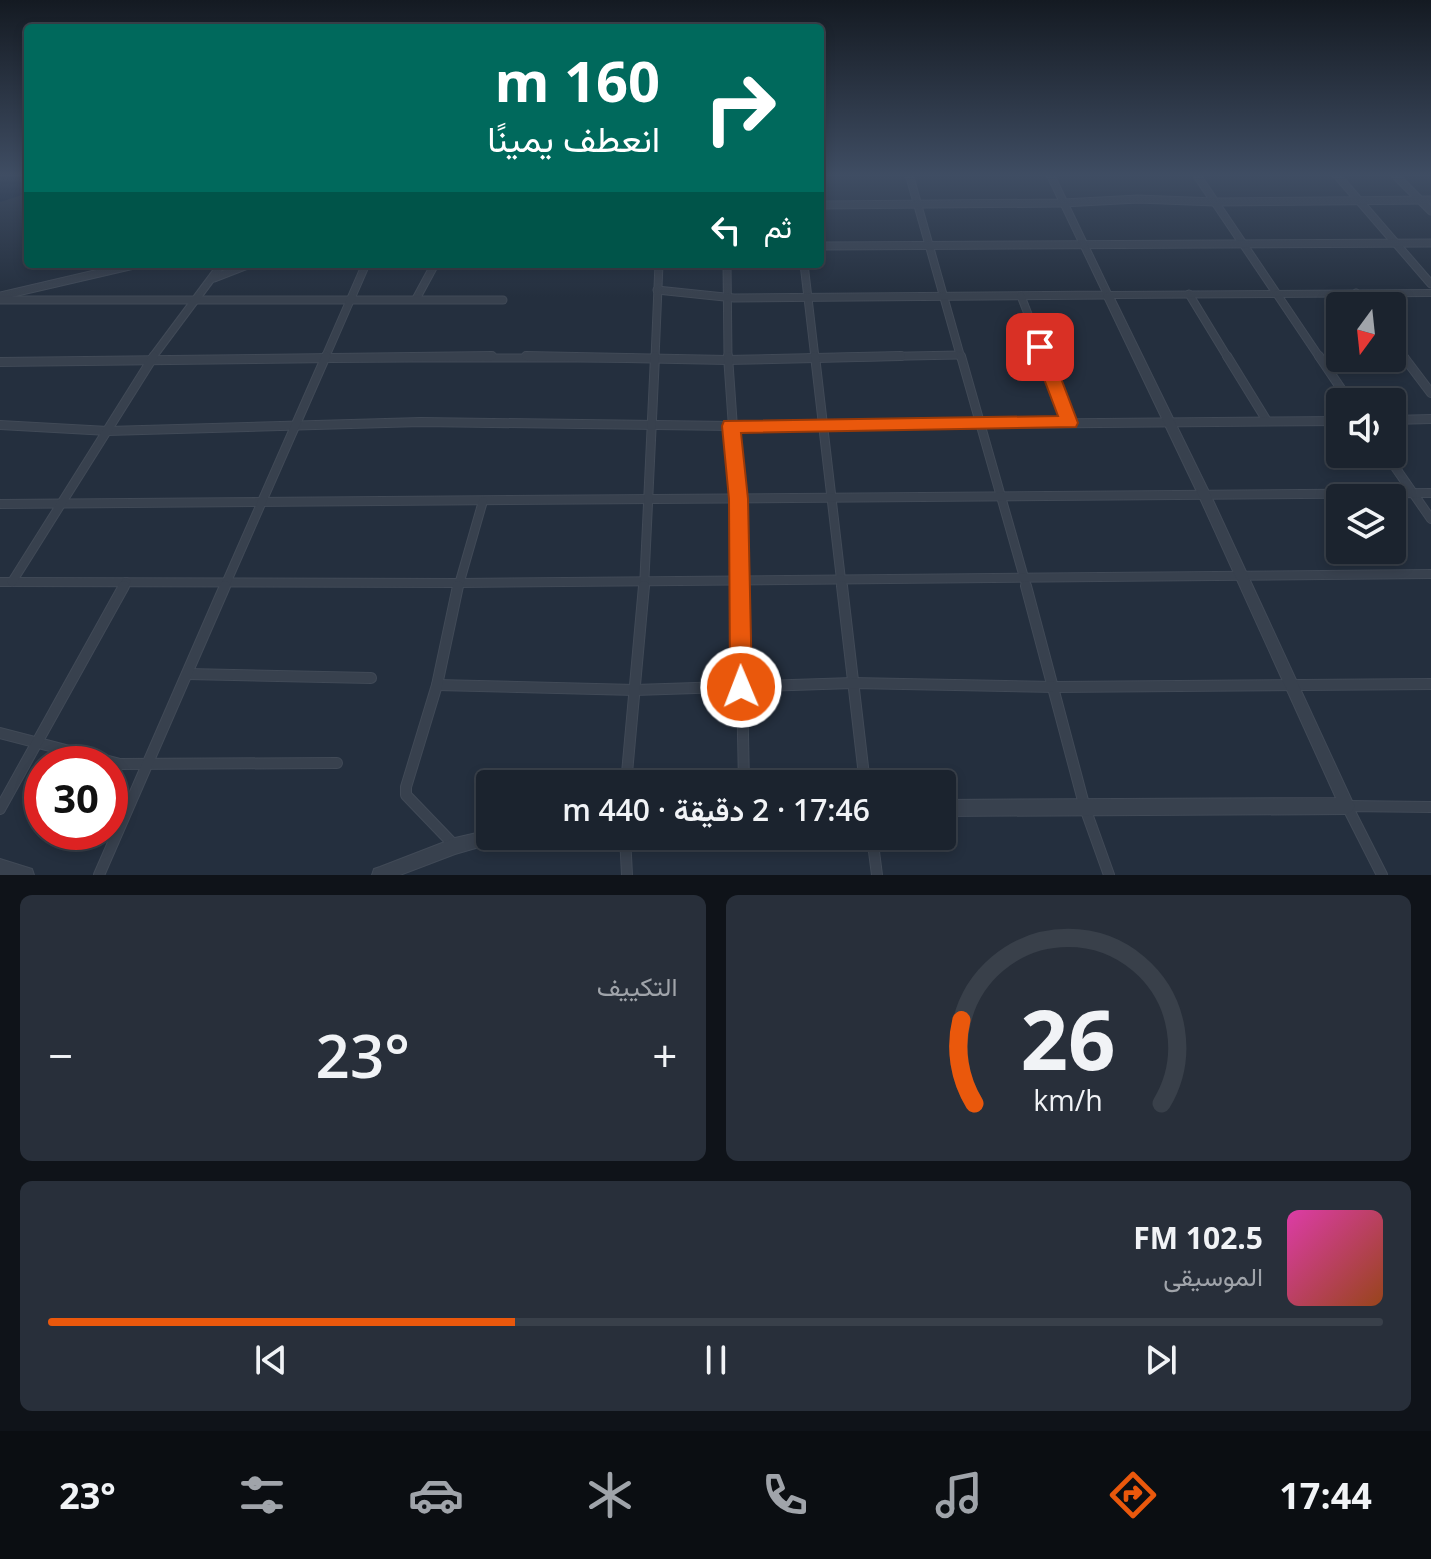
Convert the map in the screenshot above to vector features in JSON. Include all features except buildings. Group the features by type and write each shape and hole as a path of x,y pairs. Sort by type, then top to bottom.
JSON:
{"street":[{"path":"920,215 978,423 1002,496 1085,808 1109,875"},
{"path":"1069,215 1205,496 1347,806 1382,875"},
{"path":"1224,215 1340,388"},
{"path":"1372,215 1431,284"},
{"path":"824,246 1431,243"},
{"path":"0,298 122,268"},
{"path":"12,582 150,361 220,268"},
{"path":"213,279 240,268"},
{"path":"99,875 364,268"},
{"path":"416,299 433,268"},
{"path":"627,770 645,580 659,268"},
{"path":"727,268 727,360 738,499 744,770"},
{"path":"804,268 834,498 863,770"},
{"path":"657,290 725,297 808,298 1326,293"},
{"path":"1406,293 1431,293"},
{"path":"1189,294 1267,421"},
{"path":"1021,296 1069,423"},
{"path":"0,298 503,300"},
{"path":"0,363 513,356 727,360 959,355"},
{"path":"1406,360 1431,393"},
{"path":"1406,420 1431,419"},
{"path":"0,425 108,431 295,423 731,426 1326,421"},
{"path":"1396,468 1431,519"},
{"path":"0,504 1431,493"},
{"path":"455,846 406,795 407,778 437,685 459,583 483,501"},
{"path":"0,582 459,583 1431,574"},
{"path":"0,809 126,582"},
{"path":"188,674 371,678"},
{"path":"437,685 635,690 853,683 1055,687 1431,684"},
{"path":"0,733 120,764 337,763"},
{"path":"956,808 1431,807"},
{"path":"380,875 476,841"},
{"path":"626,850 627,875"},
{"path":"874,850 877,875"},
{"path":"0,867 26,875"}],"route":[{"path":"741,687 738,499 731,426 1069,423 1040,347"}]}
